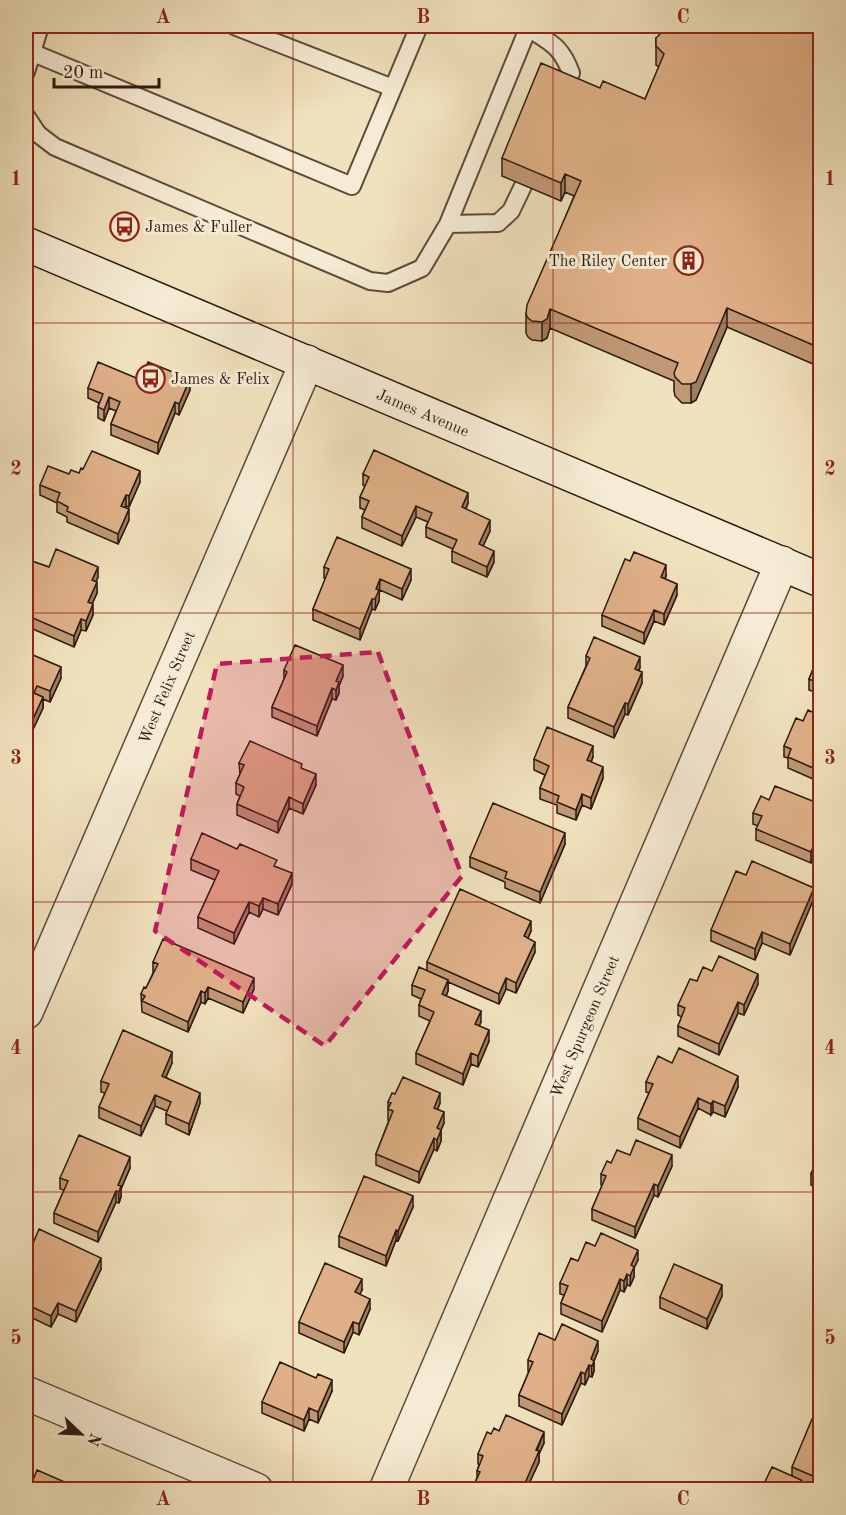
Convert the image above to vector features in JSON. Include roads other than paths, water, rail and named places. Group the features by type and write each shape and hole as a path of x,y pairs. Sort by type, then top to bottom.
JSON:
{"street":[{"name":"James Avenue","path":"26,244 820,580"},
{"name":"West Felix Street","path":"26,1012 307,362"},
{"name":"West Spurgeon Street","path":"386,1490 782,563"},
{"path":"26,1393 256,1490"}],"lane":[{"path":"26,72 40,26"},
{"path":"234,26 393,88"},
{"path":"31,51 352,186 419,26"},
{"path":"26,116 38,134 55,147 370,281 388,283 422,268 448,224 528,27 557,46 566,60 571,73 564,91"},
{"path":"448,224 498,223 511,211 523,186"}],"place":[{"name":"James & Fuller","path":"124,226"},
{"name":"The Riley Center","path":"688,260"},
{"name":"James & Felix","path":"150,378"}]}
